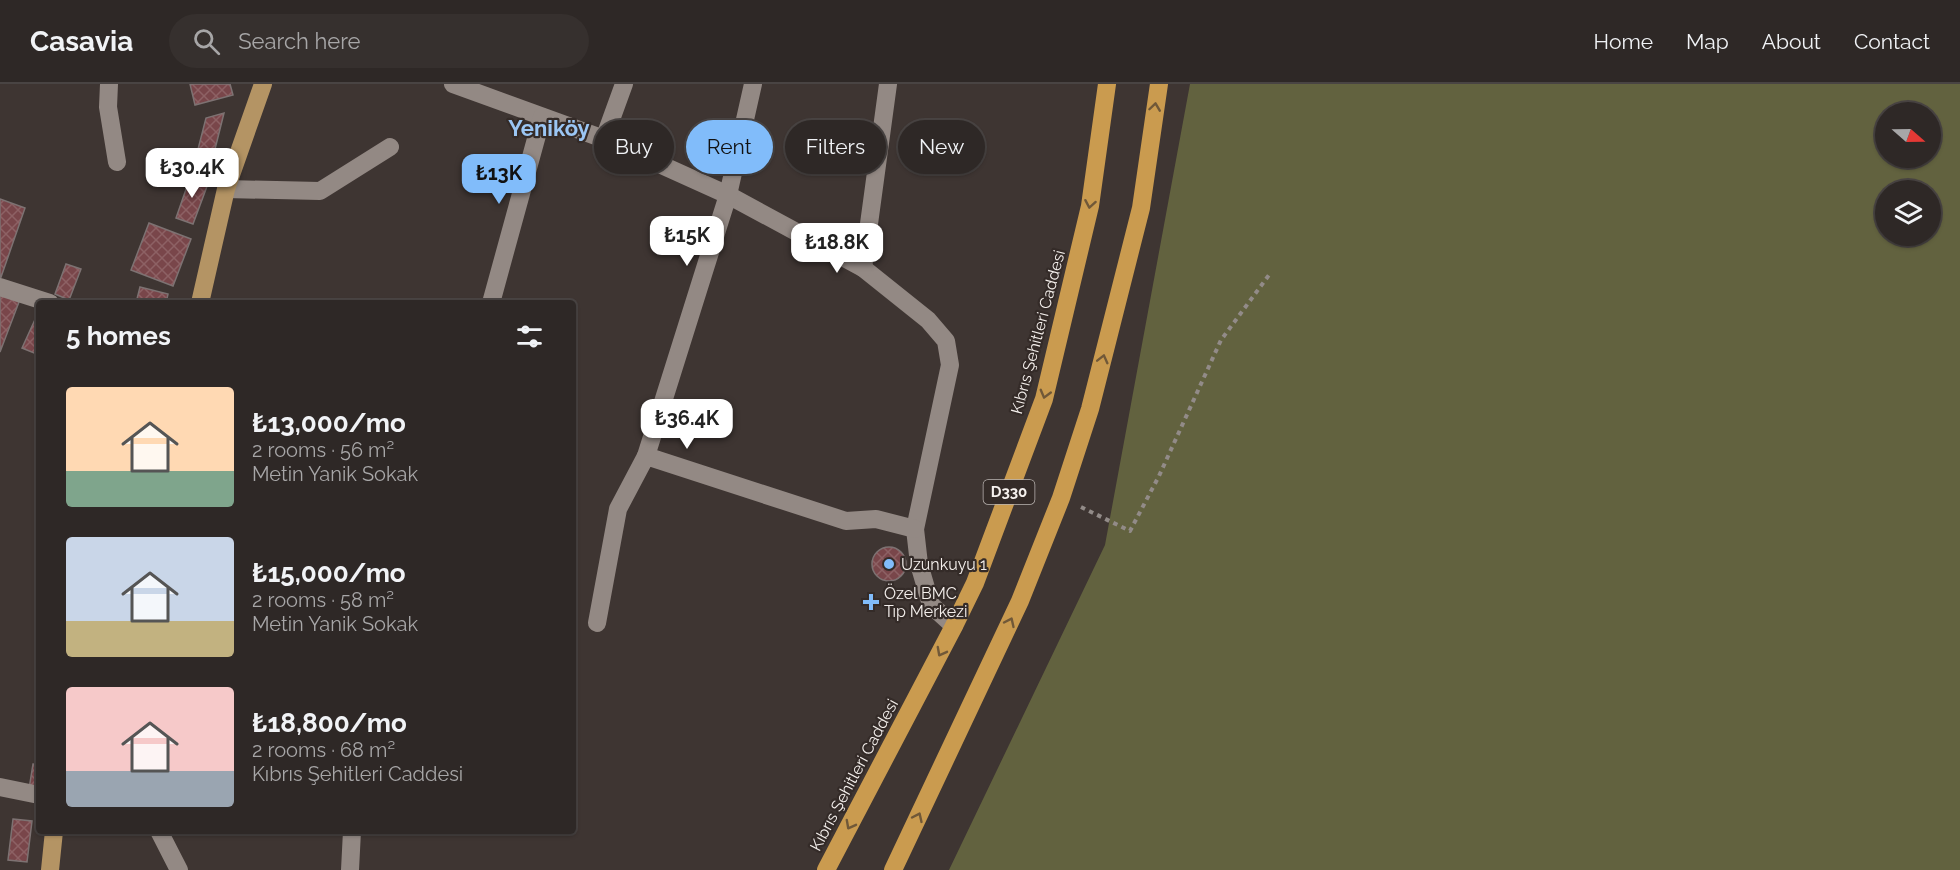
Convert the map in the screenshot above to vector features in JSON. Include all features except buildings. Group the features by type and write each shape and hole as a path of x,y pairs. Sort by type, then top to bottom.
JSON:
{"highway":[{"name":"Kıbrıs Şehitleri Caddesi","path":"826,870 975,583 1044,399 1090,206 1107,84"},
{"name":"D330","path":"893,870 1020,601 1061,498 1090,409 1141,208 1159,84"}],"main road":[{"path":"201,300 226,189 263,84"},
{"path":"50,870 54,834"}],"street":[{"path":"109,84 108,107 117,162"},
{"path":"453,84 594,135"},
{"path":"611,120 624,84"},
{"path":"597,623 618,509 646,456 728,195 753,84"},
{"path":"863,268 888,84"},
{"path":"492,300 542,117"},
{"path":"226,189 320,191 390,147"},
{"path":"674,171 728,195 863,268 928,320 946,341 950,365 915,529 919,564 931,605 954,626"},
{"path":"0,287 41,300"},
{"path":"646,456 846,521 876,519 915,529"},
{"path":"0,787 36,794"},
{"path":"161,834 179,870"},
{"path":"350,870 352,834"}],"path":[{"path":"1087,509 1130,531 1159,476 1221,340 1269,275"}],"shaded area":[{"path":"1190,84 1960,84 1960,870 949,870 1105,545"}],"place":[{"name":"Uzunkuyu 1","path":"889,564"},
{"name":"Özel BMC Tıp Merkezi","path":"871,602"}],"district":[{"name":"Yeniköy","path":"549,128"}]}
